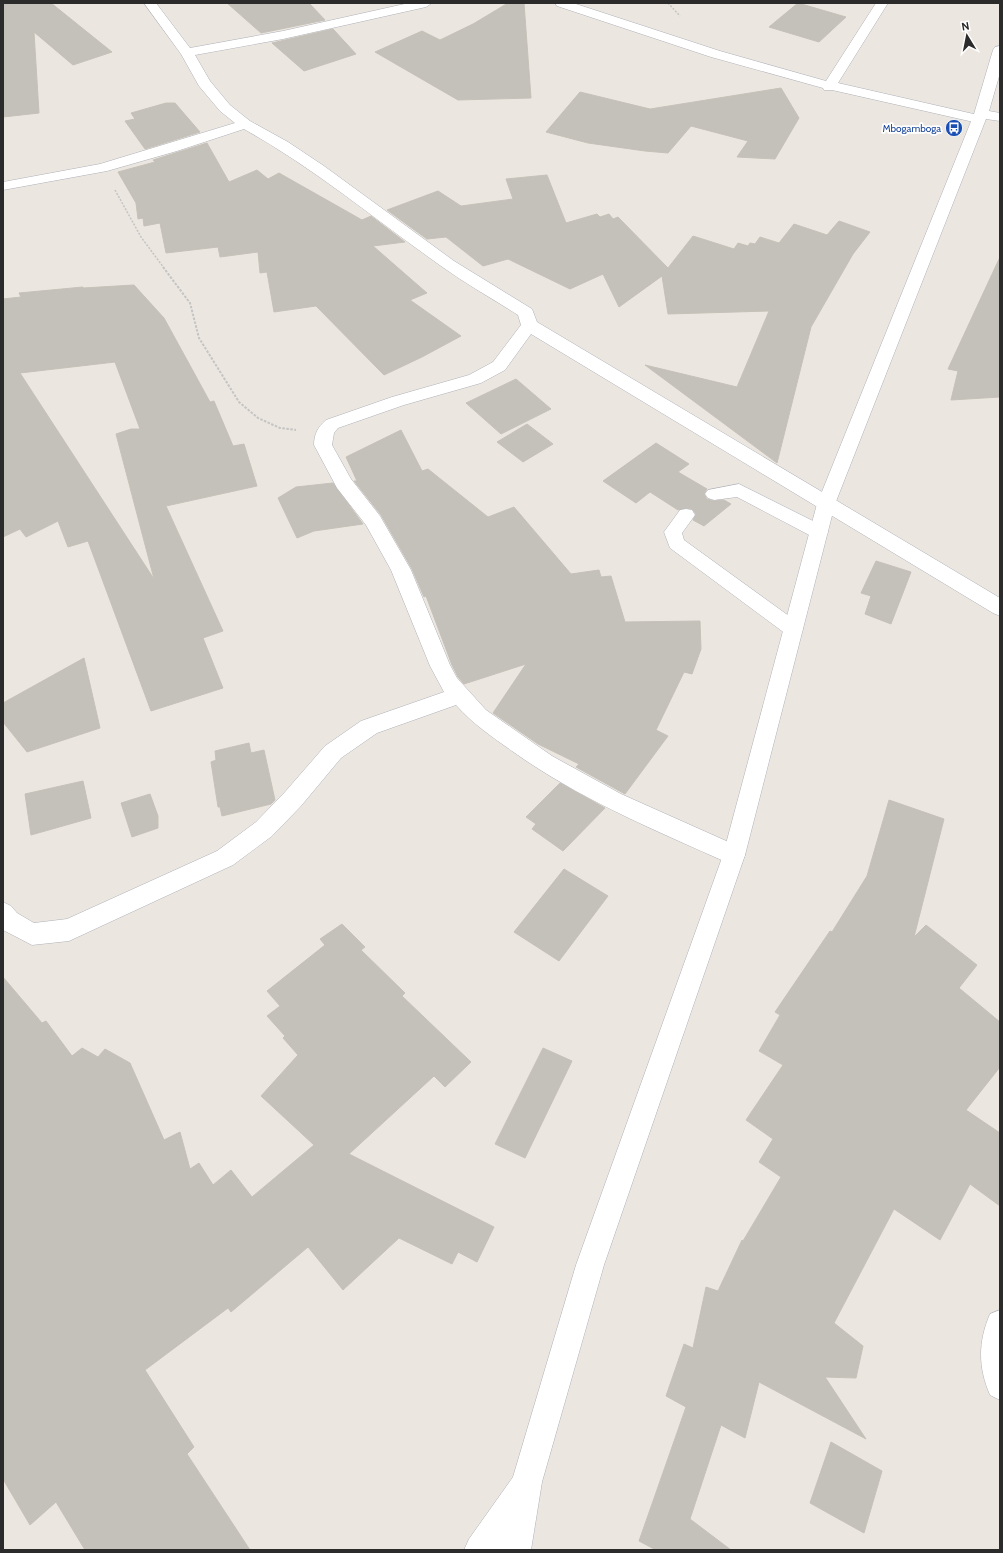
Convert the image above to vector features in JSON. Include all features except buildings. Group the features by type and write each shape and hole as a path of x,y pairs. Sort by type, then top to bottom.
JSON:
{"street":[{"path":"150,3 187,53 204,83 225,108 244,124 283,145 448,264 526,313 529,325 1000,608"},
{"path":"187,53 283,35 426,3"},
{"path":"561,3 616,23 830,87 894,102 986,117"},
{"path":"830,87 882,3"},
{"path":"515,1550 527,1482 590,1265 734,855 826,504 986,117 1000,50"},
{"path":"3,186 102,168 172,148 244,124"},
{"path":"529,325 499,366 475,379 398,401 332,424 324,434 323,446 344,483 373,521 401,570 419,611 440,666 450,684 478,716 544,762 614,801 734,855"},
{"path":"3,913 9,922 32,934 68,930 211,865 225,858 264,828 293,799 333,752 370,727 460,695"},
{"path":"1000,1324 994,1351 1000,1385"},
{"path":"480,1550 527,1482"}],"lane":[{"path":"714,494 739,490 819,532"},
{"path":"686,515 673,532 676,543 793,629"}],"path":[{"path":"102,168 126,208 130,221 190,303 199,338 239,402 258,418 280,428 324,434"}],"place":[{"name":"Mbogamboga","path":"954,128"}]}
